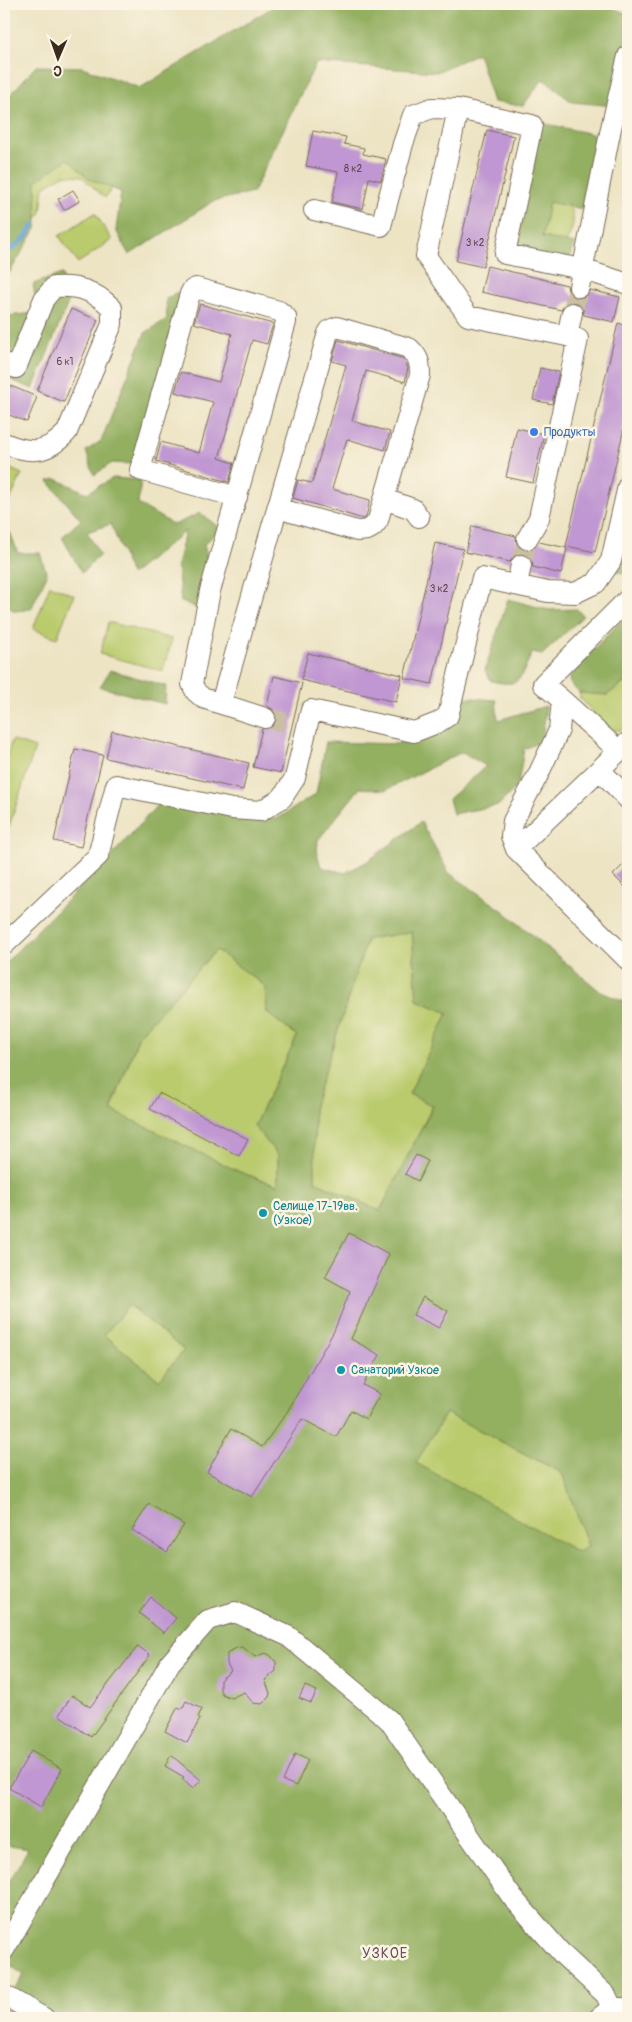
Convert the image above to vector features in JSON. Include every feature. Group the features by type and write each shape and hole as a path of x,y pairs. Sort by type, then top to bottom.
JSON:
{"street":[{"path":"580,278 611,127 628,56"},
{"path":"314,210 381,226 402,144 414,115 432,108 458,109 532,126 505,254 580,278 628,284"},
{"path":"458,109 426,256 468,316 578,339 539,518 527,539"},
{"path":"4,363 16,368 44,299 54,287 71,286 93,293 100,296 112,308 112,324 67,432 57,443 44,449 30,451 4,443"},
{"path":"237,497 140,470 190,294 196,288 279,311 286,317 237,497 210,591 192,684 196,692 203,698 265,718"},
{"path":"568,336 572,313"},
{"path":"221,704 277,508 328,333 337,327 409,348 416,354 420,362 420,375 378,520 374,527 366,531 356,530 277,508"},
{"path":"4,946 98,856 116,785 232,810 261,811 282,798 295,778 299,726 311,710 414,732 437,723 448,716 482,578 548,592 576,593 596,583 611,561 628,486"},
{"path":"384,499 413,509 419,517"},
{"path":"517,585 521,565"},
{"path":"516,849 624,747 543,684 628,599"},
{"path":"562,700 559,730 538,775 513,821 511,836 516,849 628,960"},
{"path":"600,770 628,800"},
{"path":"4,1950 170,1663 208,1620 235,1612 288,1636 389,1720 512,1897 564,1956 606,1995 613,2012"},
{"path":"4,1995 44,2018"}],"green space":[{"path":"278,4 601,4 628,14 628,48 615,106 572,102 543,79 523,106 493,102 478,53 437,72 316,63 253,192 214,201 129,255 116,230 121,192 89,179 68,159 36,181 37,227 8,275 4,275 4,102 36,66 82,67 140,88"},
{"path":"537,122 597,135 583,209 549,202 542,237 575,244 571,256 555,262 509,251"},
{"path":"49,151 122,174 105,198 81,176 63,175 44,187 41,212 34,224 29,168"},
{"path":"549,202 569,206 573,215 573,224 566,243 542,237"},
{"path":"95,213 112,240 78,263 59,236"},
{"path":"62,274 68,303 33,389 4,377 4,316 38,313 33,284"},
{"path":"177,292 184,300 133,464 112,463 94,475 86,451 101,441 145,333 167,319 166,299"},
{"path":"4,466 22,474 4,513"},
{"path":"113,478 141,480 138,504 174,525 200,513 221,529 204,544 211,575 201,609 181,602 177,566 185,531 131,575 111,524 87,532 100,555 82,573 62,537 81,520 48,481 56,479 87,493"},
{"path":"628,516 628,573 626,574 616,571"},
{"path":"10,532 18,553 40,553 47,575 31,609 16,611 4,606 4,535"},
{"path":"50,585 74,595 57,638 33,629"},
{"path":"508,599 549,610 577,609 583,616 542,655 532,653 519,679 515,682 501,683 491,681 485,670"},
{"path":"628,614 628,680 607,695 579,693 571,685 570,677 578,665"},
{"path":"108,622 172,639 163,671 100,654"},
{"path":"110,670 166,686 165,704 100,687"},
{"path":"628,680 628,724 620,730 614,730 596,716 580,698 579,693 607,695"},
{"path":"460,697 496,700 498,720 546,706 542,741 524,749 518,785 499,805 453,814 449,799 486,766 462,752 386,790 360,788 318,840 317,853 321,867 345,873 368,861 421,822 449,873 502,910 601,992 628,1003 628,2018 4,2018 4,2005 24,1975 4,1961 4,1891 28,1849 4,1845 4,964 114,853 160,802 277,819 316,794 326,742 397,744 450,723","holes":["412,932 417,1000 448,1013 409,1094 433,1106 380,1211 315,1181 314,1105 367,939","216,950 265,986 267,1013 297,1036 254,1126 278,1155 278,1185 242,1173 111,1110 139,1035","129,1305 184,1350 159,1380 104,1335","446,1413 562,1473 588,1546 578,1552 416,1463"]},
{"path":"12,740 35,748 4,842 4,765"},
{"path":"412,932 417,1000 448,1013 409,1094 433,1105 380,1211 315,1181 314,1105 367,939"},
{"path":"216,950 265,986 267,1013 297,1036 254,1126 278,1155 278,1185 242,1173 111,1111 139,1035"},
{"path":"129,1305 184,1350 159,1380 104,1335"},
{"path":"446,1413 562,1473 588,1546 578,1552 415,1464"}],"building":[{"path":"487,130 514,136 483,267 456,261"},
{"path":"313,131 346,137 344,144 364,148 363,154 386,159 381,181 369,178 363,209 332,202 338,172 306,166"},
{"path":"73,190 80,201 64,210 58,199"},
{"path":"487,266 567,285 568,291 576,298 583,298 590,290 620,297 614,322 584,315 583,309 575,302 568,302 561,310 481,292"},
{"path":"200,304 273,324 267,344 252,340 219,458 234,463 229,482 156,461 161,442 199,453 213,402 175,392 181,372 219,382 232,334 194,323"},
{"path":"71,309 98,320 64,402 37,391"},
{"path":"618,323 628,326 628,411 595,552 566,546"},
{"path":"338,340 404,359 408,368 405,382 366,371 352,421 390,432 385,450 347,439 332,489 370,500 366,517 363,519 293,498 298,480 312,483 346,365 332,361"},
{"path":"540,368 559,372 552,404 533,400"},
{"path":"4,383 37,397 27,422 4,413"},
{"path":"517,428 544,434 533,483 506,477"},
{"path":"472,526 516,536 517,545 527,551 533,549 539,542 567,548 561,574 533,567 532,561 524,554 517,554 510,562 465,552"},
{"path":"435,543 463,549 432,684 404,678"},
{"path":"308,653 402,675 396,702 301,680"},
{"path":"274,676 302,683 281,773 253,767 262,729 273,727 276,721 274,710 267,706"},
{"path":"112,731 249,763 243,790 106,758"},
{"path":"75,749 103,755 81,847 54,841"},
{"path":"628,860 628,890 613,875"},
{"path":"159,1093 248,1139 239,1156 150,1109"},
{"path":"416,1155 428,1161 418,1181 405,1174"},
{"name":"Санаторий Узкое","path":"349,1233 389,1254 351,1339 380,1355 363,1385 380,1394 366,1419 351,1410 336,1437 302,1419 252,1497 207,1472 231,1429 262,1447 287,1412 334,1331 350,1291 325,1277"},
{"path":"423,1297 448,1311 439,1328 413,1315"},
{"path":"149,1504 184,1525 167,1552 132,1530"},
{"path":"151,1597 176,1618 164,1633 139,1613"},
{"path":"138,1646 150,1655 91,1737 59,1715 72,1695 90,1707"},
{"path":"239,1647 244,1648 255,1657 265,1653 270,1655 276,1662 276,1671 265,1680 270,1693 269,1697 262,1704 253,1703 244,1692 231,1698 222,1694 220,1690 220,1680 231,1671 227,1664 227,1654"},
{"path":"305,1686 317,1691 311,1703 299,1698"},
{"path":"186,1701 202,1709 198,1717 200,1719 187,1743 165,1731 178,1707 182,1709"},
{"path":"31,1751 62,1769 41,1807 9,1788"},
{"path":"295,1754 308,1760 296,1786 283,1781"},
{"path":"171,1755 201,1780 193,1789 182,1779 184,1777 165,1766"}],"waterway":[{"path":"5,255 26,237 34,224"}],"tunnel":[{"path":"572,313 579,287"},
{"path":"521,565 527,539"},
{"path":"265,718 292,724"}],"place":[{"name":"Продукты","path":"534,432"},
{"name":"Селище 17-19вв. (Узкое)","path":"263,1213"},
{"name":"Санаторий Узкое","path":"341,1370"}],"district":[{"name":"УЗКОЕ","path":"385,1953"}]}
